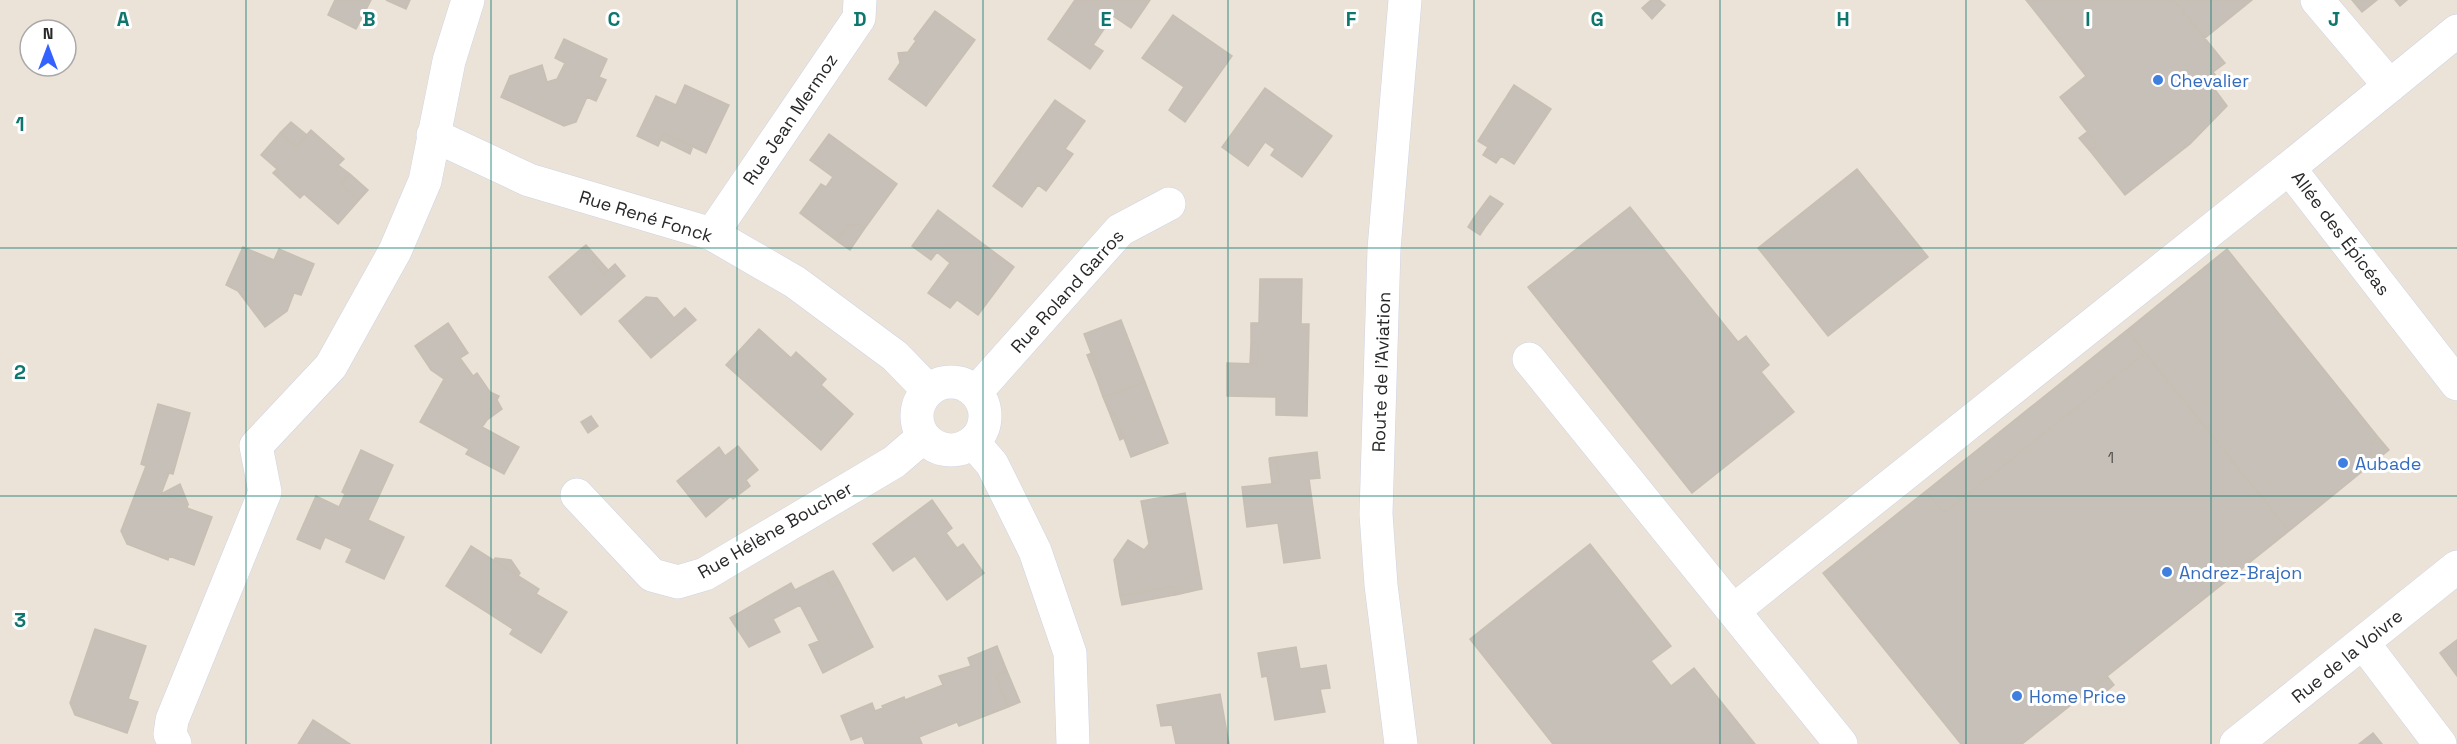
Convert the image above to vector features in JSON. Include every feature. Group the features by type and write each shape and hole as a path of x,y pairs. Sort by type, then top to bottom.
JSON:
{"street":[{"path":"175,744 170,734 172,720 265,492 256,446 331,366 395,251 425,182 449,61 468,0"},
{"name":"Rue Jean Mermoz","path":"712,234 859,18 860,0"},
{"name":"Route de l'Aviation","path":"1401,744 1381,585 1376,514 1384,249 1405,0"},
{"path":"2317,0 2390,86"},
{"name":"Allée des Épicéas","path":"2457,31 2289,168 2457,384"},
{"name":"Rue René Fonck","path":"433,135 529,180 712,234 795,282 895,356 928,390"},
{"path":"1733,611 2289,168"},
{"name":"Rue Roland Garros","path":"976,392 1120,230 1168,204"},
{"path":"1529,359 1841,744"},
{"path":"943,382 961,383 976,392 985,412 980,434 973,442 960,448 947,450 934,446 923,437 917,425 916,413 920,400 928,390 943,382"},
{"name":"Rue Hélène Boucher","path":"577,495 652,575 678,582 705,574 894,462 923,437"},
{"path":"973,442 992,464 1035,551 1070,654 1073,744"},
{"name":"Rue de la Voivre","path":"2236,744 2364,644 2457,567"},
{"path":"2364,644 2440,744"}],"building":[{"path":"335,0 371,0 356,29 328,15"},
{"path":"386,0 410,0 406,9"},
{"path":"1075,0 1150,0 1131,28 1113,16 1093,45 1103,51 1090,69 1048,39"},
{"path":"1651,0 1659,0 1665,5 1652,19 1642,8"},
{"path":"2026,0 2174,0 2225,63 2213,72 2220,81 2213,87 2227,106 2190,144 2125,195 2090,151 2098,145 2060,97 2086,76"},
{"path":"2174,0 2252,0 2205,38"},
{"path":"2352,0 2377,0 2362,12"},
{"path":"2395,0 2407,0 2400,6"},
{"path":"935,11 975,40 926,106 889,79 900,63 898,53 908,52 916,41 914,39"},
{"path":"1173,15 1232,56 1185,122 1169,110 1184,87 1142,58"},
{"path":"564,39 607,59 599,77 606,80 596,101 587,97 576,122 564,126 501,97 510,76 542,65 547,82 557,79 565,63 555,58"},
{"path":"685,85 729,105 706,153 664,133 658,146 637,136 656,96 676,105"},
{"path":"1514,85 1551,109 1514,164 1501,156 1496,163 1483,155 1488,147 1478,141"},
{"path":"1265,88 1332,136 1302,177 1271,155 1275,149 1265,142 1248,166 1222,147"},
{"path":"1055,100 1085,121 1065,149 1073,154 1046,191 1038,185 1022,207 993,186"},
{"path":"291,122 307,135 296,147 280,133"},
{"path":"311,130 344,159 338,165 350,174 341,184 359,200 338,224 304,194 300,198 273,173 277,169 261,155 280,133 296,147"},
{"path":"2087,132 2098,145 2090,151 2079,138"},
{"path":"664,133 693,146 690,154 661,140"},
{"path":"829,134 897,184 865,228 859,224 848,225 837,241 800,213 821,184 826,187 833,177 810,160"},
{"path":"1857,169 1928,257 1828,336 1758,248"},
{"path":"350,174 368,190 359,200 341,184"},
{"path":"1490,196 1503,204 1486,226 1473,219"},
{"path":"1630,207 1738,342 1746,336 1769,365 1761,372 1794,412 1692,493 1528,287"},
{"path":"938,210 1014,267 978,315 957,300 950,308 928,293 950,263 937,252 931,260 912,246"},
{"path":"1473,219 1486,226 1480,235 1468,227"},
{"path":"859,224 865,228 850,250 837,241 848,225"},
{"path":"586,245 608,270 604,274 582,248"},
{"path":"243,247 274,260 279,249 314,264 301,295 294,293 287,311 265,327 238,291 226,285"},
{"path":"582,248 604,274 615,264 625,276 581,315 549,277"},
{"path":"2227,249 2378,437 2372,444 2371,454 2375,461 2289,531 2127,330"},
{"path":"1260,279 1302,279 1301,324 1309,324 1307,416 1276,415 1276,397 1227,396 1227,363 1258,364 1258,343 1251,343 1251,323 1259,323"},
{"path":"646,297 657,298 674,318 685,308 696,320 651,358 619,321"},
{"path":"1121,320 1145,382 1103,397 1097,380 1101,379 1084,334"},
{"path":"448,323 468,353 460,358 473,376 477,373 490,392 499,396 497,400 502,409 487,420 482,427 519,447 504,474 466,454 469,449 420,422 444,379 431,370 415,346"},
{"path":"759,329 791,358 796,352 826,379 821,385 853,414 821,450 726,365"},
{"path":"2127,330 2145,353 1944,513 1926,491"},
{"path":"1251,343 1258,343 1258,364 1250,363"},
{"path":"1092,353 1101,379 1097,380 1087,355"},
{"path":"2145,353 2289,531 2022,744 1961,744 1823,573 1926,491 1944,513"},
{"path":"1145,382 1168,443 1131,457 1114,412 1110,414 1103,397"},
{"path":"158,404 190,413 173,474 169,473 161,494 188,504 187,508 212,517 194,565 169,556 168,560 127,544 121,531 146,466 141,464"},
{"path":"1114,412 1124,438 1120,440 1110,414"},
{"path":"591,416 598,426 588,433 581,422"},
{"path":"2378,437 2389,450 2375,461 2371,454 2372,444"},
{"path":"738,446 758,470 746,480 750,486 733,499 731,496 706,517 677,481 719,447 725,456"},
{"path":"361,450 393,465 368,520 404,537 384,579 346,562 352,549 325,537 320,549 297,539 316,496 339,507 345,494 342,492"},
{"path":"1317,452 1320,478 1309,479 1320,558 1284,563 1278,523 1247,527 1242,487 1280,483 1276,458 1269,458"},
{"path":"1276,458 1280,483 1272,484 1269,459"},
{"path":"180,484 188,504 161,494"},
{"path":"1185,493 1202,589 1175,595 1174,586 1120,596 1114,560 1128,540 1144,550 1149,544 1141,501"},
{"path":"932,500 952,528 946,533 957,548 963,544 984,573 947,600 915,556 893,571 873,544"},
{"path":"1590,544 1671,646 1651,661 1671,686 1694,668 1755,744 1553,744 1470,639"},
{"path":"471,546 539,589 536,594 567,612 541,653 510,634 513,629 446,586"},
{"path":"495,558 511,560 520,573 518,576 494,561"},
{"path":"833,571 840,583 832,587 826,574"},
{"path":"826,574 832,587 840,583 873,647 823,673 809,645 819,641 800,605 773,619 780,632 749,647 730,618 791,583 795,590"},
{"path":"1174,586 1175,595 1122,605 1120,596"},
{"path":"95,629 146,646 128,699 138,702 127,733 75,715 70,703"},
{"path":"2457,640 2457,676 2440,653"},
{"path":"997,646 1007,671 996,676 1008,707 959,726 957,722 919,737 922,744 865,744 862,736 851,740 841,716 872,703 875,711 904,697 905,700 943,685 939,676 971,666 968,658"},
{"path":"1296,647 1300,669 1326,665 1330,688 1320,689 1325,712 1275,720 1267,676 1262,677 1258,653"},
{"path":"1007,671 1020,702 1008,707 996,676"},
{"path":"2107,676 2114,685 2096,700 2089,691"},
{"path":"1220,694 1229,744 1176,744 1172,725 1161,726 1157,705"},
{"path":"313,720 350,744 298,744"},
{"path":"2373,733 2382,744 2359,744"}],"place":[{"name":"Chevalier","path":"2158,80"},
{"name":"Aubade","path":"2343,463"},
{"name":"Andrez-Brajon","path":"2167,572"},
{"name":"Home Price","path":"2017,696"}]}
